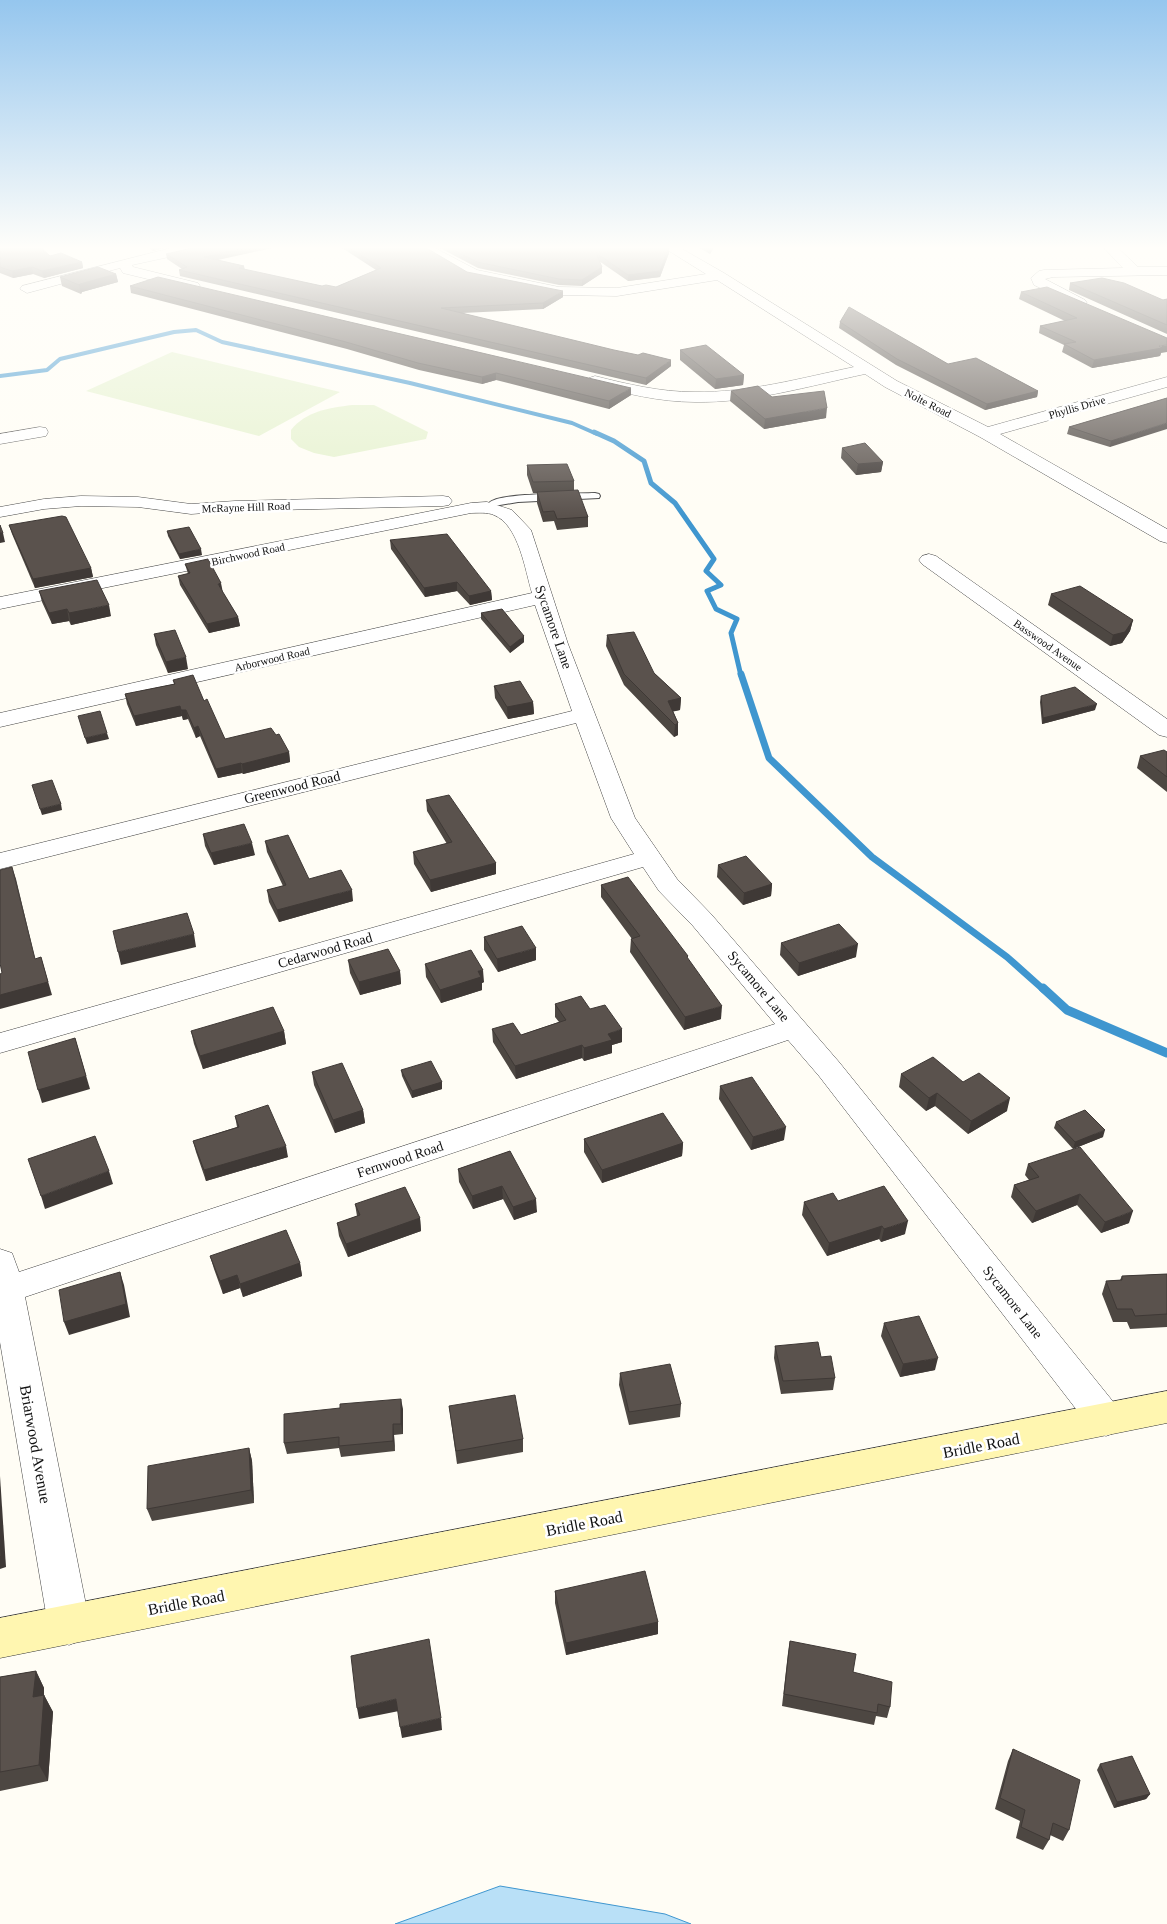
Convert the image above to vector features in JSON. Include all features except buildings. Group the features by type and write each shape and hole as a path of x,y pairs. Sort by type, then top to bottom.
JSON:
{"street":[{"name":"Nolte Road","path":"814,336 914,397 986,433 1167,536"},
{"path":"585,378 655,394 708,397 766,389 867,369"},
{"name":"Phyllis Drive","path":"986,433 1167,382"},
{"path":"0,439 40,432"},
{"name":"McRayne Hill Road","path":"0,512 44,504 81,501 138,502 191,509 236,506 484,500 495,506"},
{"name":"Sycamore Lane","path":"495,506 511,516 522,530 558,644 624,818 668,884 702,920 829,1069 1106,1420"},
{"name":"Birchwood Road","path":"0,603 471,508 495,506"},
{"name":"Basswood Avenue","path":"929,560 1167,730"},
{"name":"Arborwood Road","path":"0,720 543,597"},
{"name":"Greenwood Road","path":"0,861 584,714"},
{"name":"Cedarwood Road","path":"0,1043 650,857"},
{"name":"Fernwood Road","path":"3,1277 794,1028"},
{"name":"Briarwood Avenue","path":"3,1277 69,1625"},
{"name":"Bridle Road","path":"0,1638 1167,1407"}],"lane":[{"name":"McRayne Hill Road","path":"495,506 518,499 595,496"}],"green space":[{"path":"172,352 340,392 259,436 86,391"},
{"path":"352,405 374,405 428,432 426,439 334,457 314,453 299,447 291,439 291,430 304,418 327,409"}],"water":[{"path":"500,1886 665,1914 691,1924 395,1924"}],"waterway":[{"path":"0,376 47,370 60,359 158,336"},
{"path":"209,336 222,342 410,383 572,423 597,434"},
{"path":"594,432 614,441 644,461 651,483 675,503 714,559 706,571 721,585 707,591 716,609 737,619 731,633 741,676"},
{"path":"741,674 769,758 872,857 1007,957 1044,990"},
{"path":"1043,988 1067,1010 1167,1053"}]}
